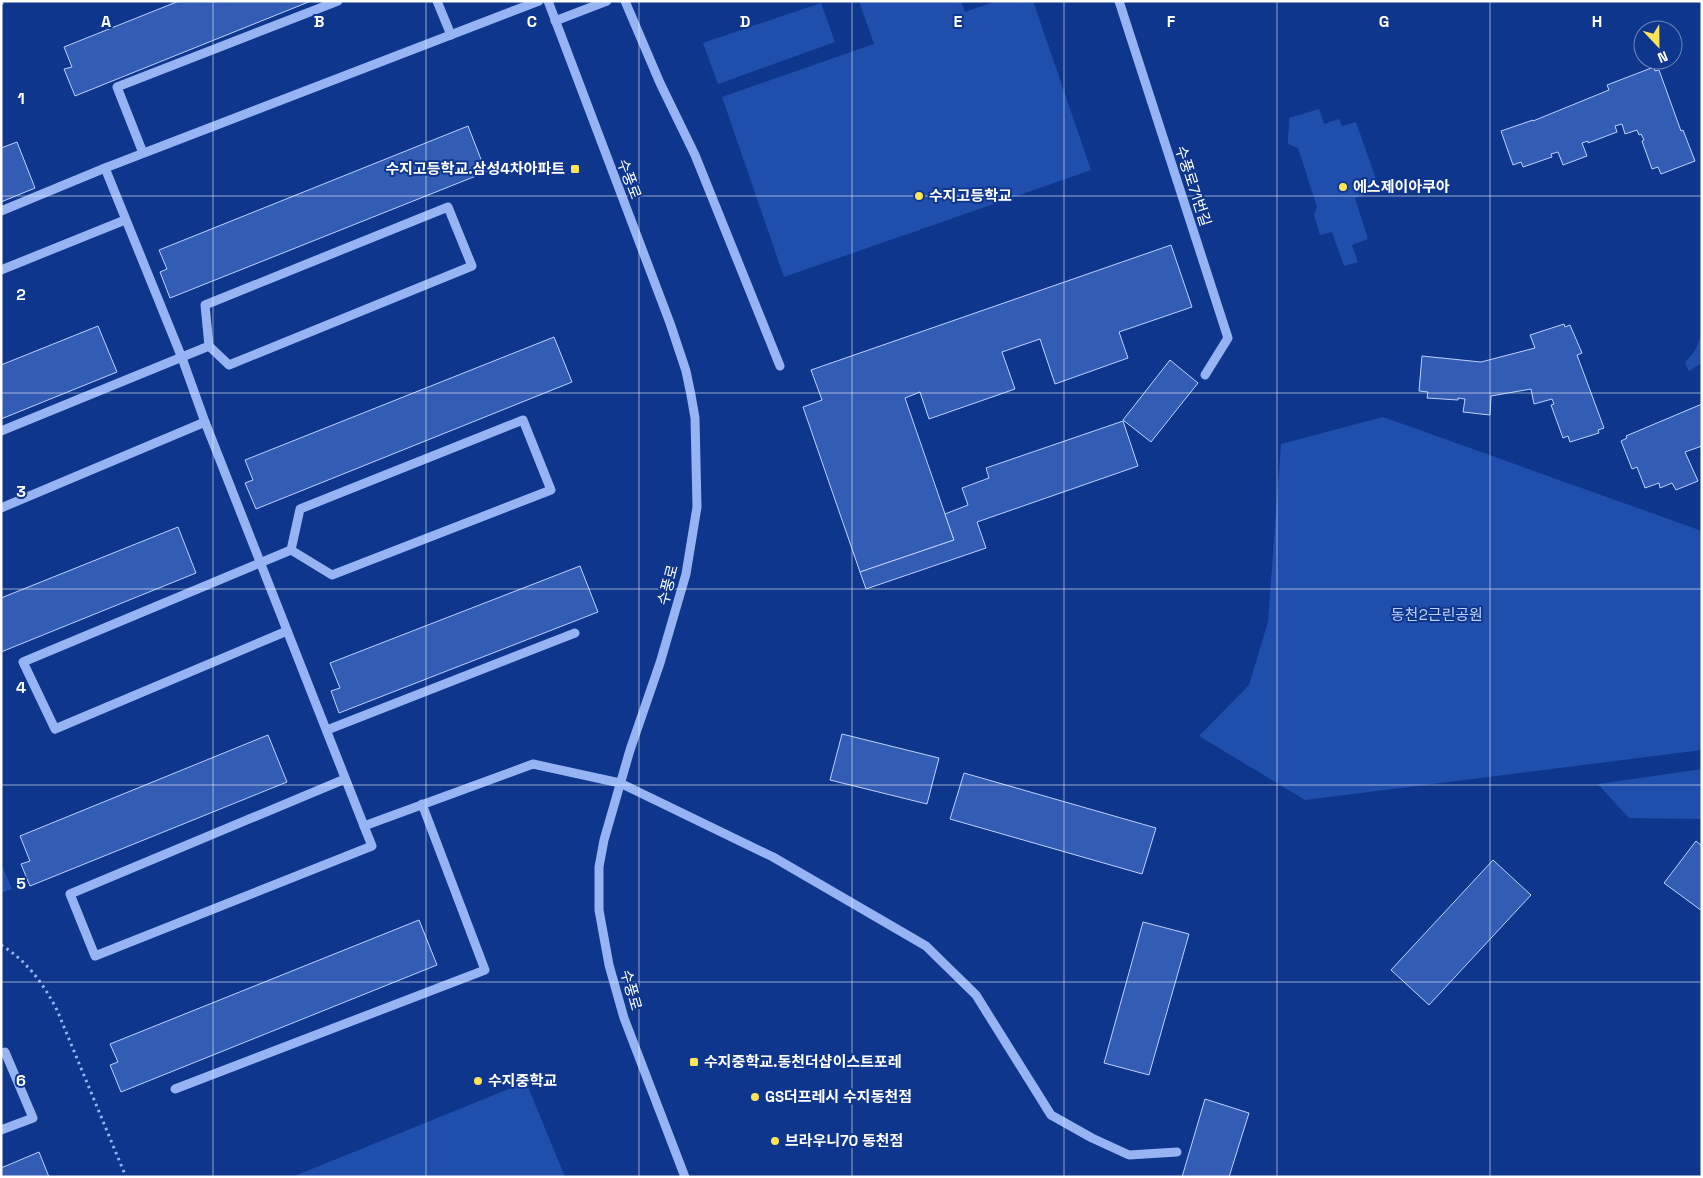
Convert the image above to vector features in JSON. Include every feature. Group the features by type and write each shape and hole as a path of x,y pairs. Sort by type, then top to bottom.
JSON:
{"street":[{"path":"144,153 117,87 338,1"},
{"path":"437,1 451,35"},
{"path":"1,211 105,168 539,1"},
{"name":"수풍로","path":"548,1 670,323 686,371 695,418 697,507 686,574 660,663 620,783 604,840 599,867 599,910 602,935 609,965 624,1018 685,1177"},
{"path":"555,21 607,1"},
{"path":"624,1 660,83 695,155 780,366"},
{"name":"수풍로71번길","path":"1119,1 1228,338 1205,376"},
{"path":"105,168 182,358 205,422 372,846 95,956 70,894 345,778"},
{"path":"448,207 472,266 229,365 209,346 205,305 448,207"},
{"path":"1,270 125,220"},
{"path":"1,431 209,346"},
{"path":"524,420 551,490 332,575 292,550 300,509 524,420"},
{"path":"1,508 205,422"},
{"path":"288,631 55,729 23,662 292,550"},
{"path":"327,730 575,633"},
{"path":"364,826 533,764 620,783 773,857 926,946 976,995 1051,1115 1092,1138 1129,1154 1178,1152"},
{"path":"175,1089 484,970 422,804"},
{"path":"1,1053 5,1052 32,1118 1,1130"}],"path":[{"path":"1,4 6,1"},
{"path":"1,945 14,952 30,968 45,988 57,1010 126,1177"}],"green space":[{"path":"859,1 961,1 965,12 996,1 1033,1 1091,170 784,277 722,97 874,44"},
{"path":"821,3 835,42 718,84 703,43"},
{"name":"에스제이아쿠아","path":"1319,109 1324,124 1339,119 1342,126 1356,122 1377,182 1374,192 1355,198 1368,239 1352,245 1358,262 1344,266 1332,232 1320,235 1314,215 1317,207 1298,148 1288,144 1289,118"},
{"path":"1702,332 1702,363 1689,371 1685,362 1696,348"},
{"name":"동천2근린공원","path":"1383,417 1702,531 1702,750 1305,800 1199,736 1249,685 1268,622 1281,444"},
{"path":"1702,769 1702,819 1629,818 1598,784"},
{"path":"1,863 12,889 1,893"},
{"path":"526,1082 565,1177 292,1177"}],"building":[{"path":"179,1 311,1 75,96 64,69 72,67 64,47"},
{"path":"1646,70 1659,70 1681,131 1683,130 1695,161 1661,174 1658,167 1652,169 1641,134 1639,135 1637,130 1625,134 1622,124 1615,126 1617,132 1588,143 1588,141 1582,143 1587,156 1563,165 1558,152 1551,154 1552,157 1523,167 1521,162 1513,165 1501,131 1533,121 1609,90 1607,85"},
{"path":"468,126 486,172 170,298 160,272 167,269 159,250"},
{"path":"17,142 35,188 1,202 1,148"},
{"path":"1171,245 1192,307 1119,332 1128,358 1055,384 1040,339 1002,352 1015,389 929,419 920,392 905,398 954,540 860,572 803,407 822,400 811,370"},
{"path":"1564,324 1565,327 1570,325 1582,353 1577,355 1604,428 1598,430 1599,433 1570,442 1568,436 1563,438 1551,405 1554,404 1552,399 1534,404 1531,389 1491,396 1490,415 1463,412 1465,399 1427,398 1428,392 1419,391 1422,356 1481,362 1535,348 1530,335"},
{"path":"98,326 117,372 1,419 1,365"},
{"path":"554,337 572,382 256,509 245,483 253,480 245,460"},
{"path":"1170,360 1198,383 1151,442 1123,420"},
{"path":"1702,404 1702,446 1685,452 1698,481 1676,490 1672,483 1660,488 1659,483 1645,488 1637,467 1632,469 1621,441 1627,438 1626,436"},
{"path":"1123,421 1138,466 977,522 986,548 866,589 860,572 954,540 945,514 968,505 962,488 989,478 986,468"},
{"path":"178,527 196,573 1,652 1,598"},
{"path":"580,566 598,612 339,713 331,691 340,688 330,663"},
{"path":"842,734 939,758 927,804 830,780"},
{"path":"268,735 287,782 30,886 21,864 30,861 20,836"},
{"path":"964,773 1156,828 1142,874 950,819"},
{"path":"1696,841 1702,846 1702,911 1664,883"},
{"path":"1493,860 1531,895 1429,1005 1391,970"},
{"path":"419,920 437,965 121,1092 110,1065 118,1062 110,1044"},
{"path":"1143,922 1189,934 1149,1075 1104,1063"},
{"path":"1205,1099 1249,1113 1229,1177 1182,1177"},
{"path":"39,1152 49,1177 1,1177 1,1168"}],"place":[{"name":"수지고등학교.삼성4차아파트","path":"575,169"},
{"name":"에스제이아쿠아","path":"1343,187"},
{"name":"수지고등학교","path":"919,196"},
{"name":"수지중학교.동천더샵이스트포레","path":"694,1062"},
{"name":"수지중학교","path":"478,1081"},
{"name":"GS더프레시 수지동천점","path":"755,1097"},
{"name":"브라우니70 동천점","path":"775,1141"}]}
